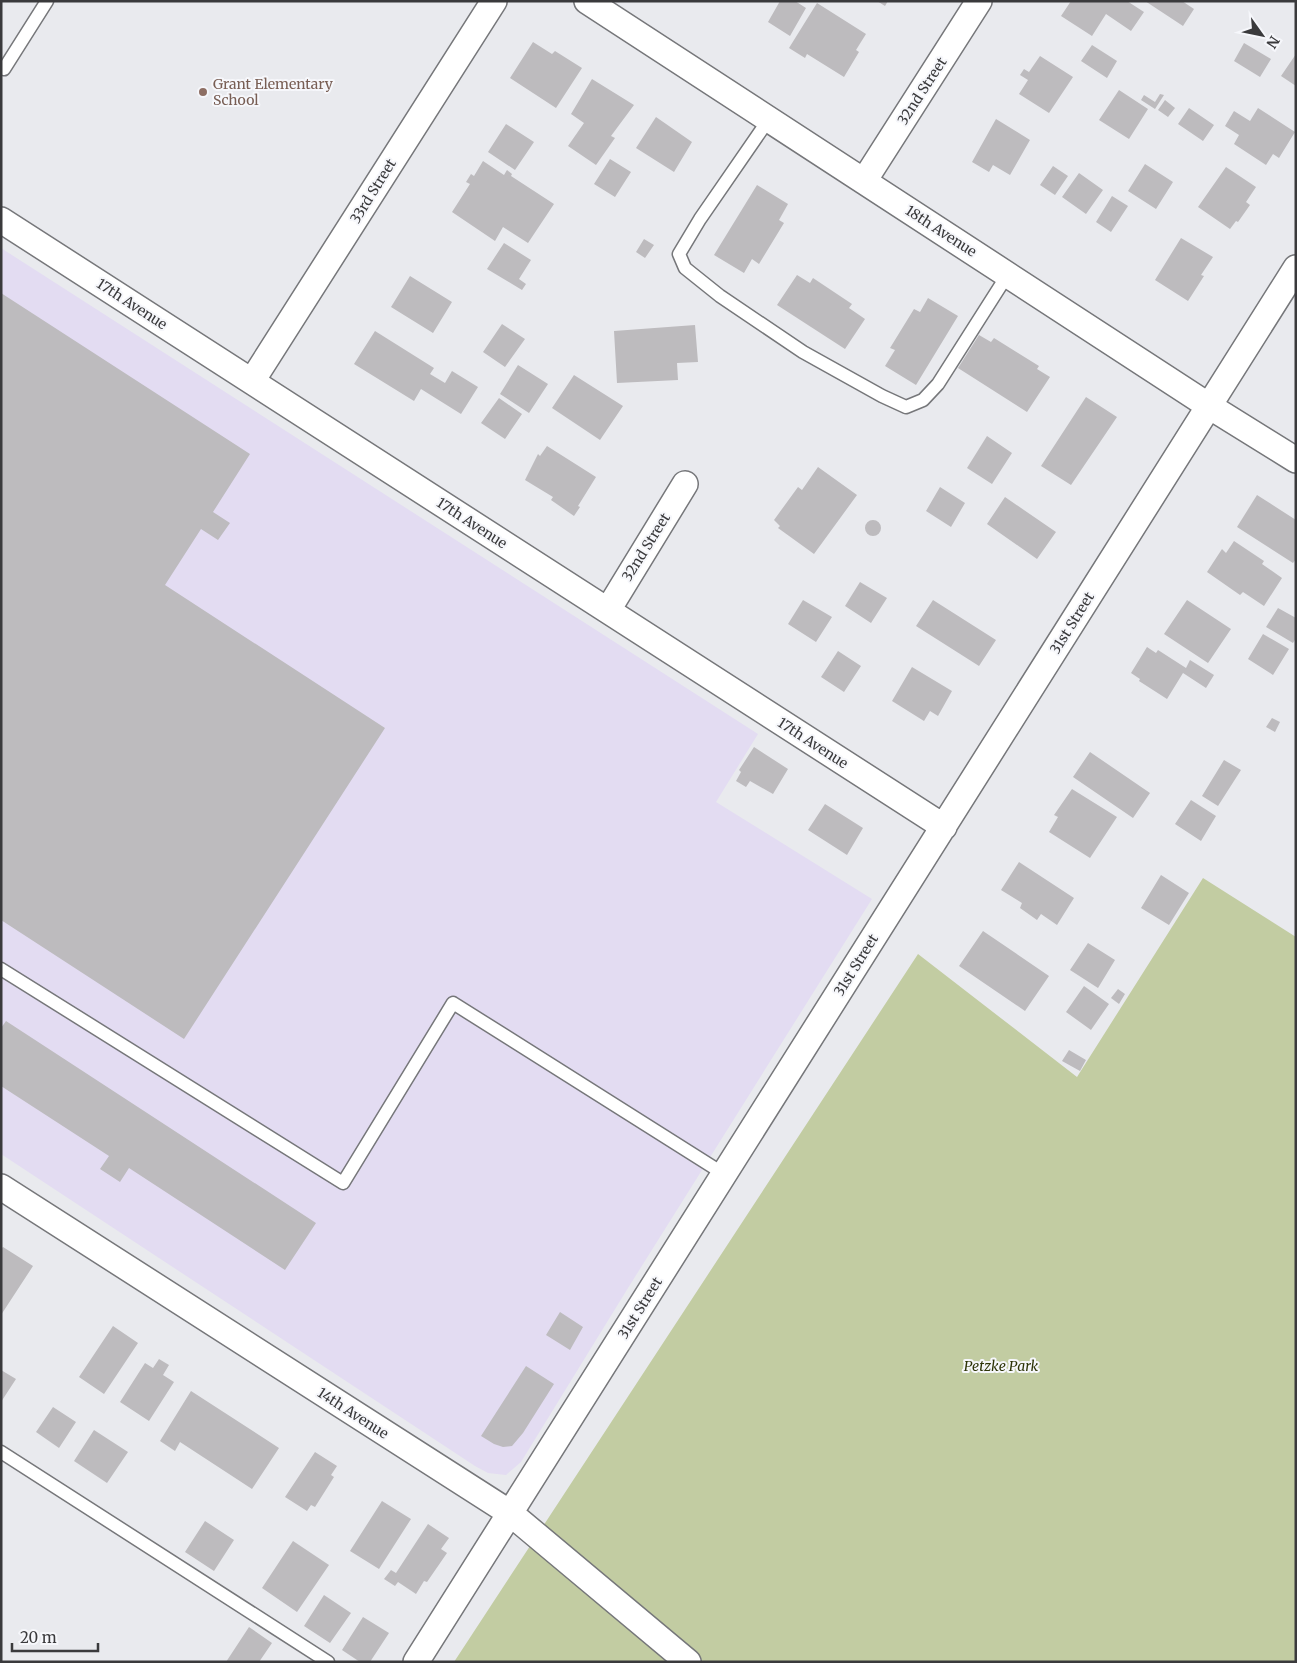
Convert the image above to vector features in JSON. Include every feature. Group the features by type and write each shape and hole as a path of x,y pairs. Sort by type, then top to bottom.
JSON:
{"street":[{"name":"33rd Street","path":"252,382 494,1"},
{"name":"18th Avenue","path":"588,1 1209,406 1296,460"},
{"name":"32nd Street","path":"864,181 979,1"},
{"name":"17th Avenue","path":"1,220 944,827"},
{"name":"31st Street","path":"416,1662 1296,268"},
{"name":"32nd Street","path":"608,610 685,484"},
{"name":"14th Avenue","path":"1,1187 510,1513 688,1662"}],"lane":[{"path":"1,68 4,69 47,1"},
{"path":"769,119 700,219 679,254 685,268 720,296 803,352 882,396 906,407 923,400 938,384 1008,274"},
{"path":"1,969 342,1182 453,1003 724,1174"},
{"path":"1,1452 328,1662"}],"shaded area":[{"path":"1,248 758,734 716,802 872,899 521,1462 506,1475 488,1473 475,1466 1,1154"}],"green space":[{"name":"Petzke Park","path":"1203,878 1296,937 1296,1662 454,1662 918,954 1077,1077"}],"building":[{"path":"780,1 795,1 806,8 790,36 768,22"},
{"path":"877,1 888,1 885,6"},
{"path":"1071,1 1127,1 1144,12 1131,31 1106,14 1092,36 1061,16"},
{"path":"1145,1 1182,1 1194,9 1183,26"},
{"path":"817,3 866,34 856,50 859,52 844,77 807,54 805,58 789,48"},
{"path":"533,42 552,54 555,51 582,68 556,108 510,78"},
{"path":"1244,43 1271,59 1260,77 1234,61"},
{"path":"1092,45 1117,61 1107,78 1081,61"},
{"path":"1296,54 1296,86 1281,76"},
{"path":"1040,56 1073,77 1049,113 1019,94 1028,80 1020,75 1024,69 1029,72"},
{"path":"592,79 634,105 611,136 615,138 596,165 568,146 584,123 571,114"},
{"path":"1119,90 1148,109 1129,139 1099,120"},
{"path":"1160,94 1164,95 1155,109 1141,100 1144,95 1155,102"},
{"path":"1165,100 1175,108 1168,117 1158,110"},
{"path":"1189,108 1214,125 1203,141 1178,124"},
{"path":"1258,108 1295,132 1279,158 1273,154 1266,165 1234,144 1239,135 1225,126 1234,111 1250,121"},
{"path":"656,117 692,142 674,172 636,148"},
{"path":"996,119 1030,140 1010,175 993,165 989,172 972,162"},
{"path":"506,124 534,142 515,170 488,152"},
{"path":"610,159 631,172 615,197 594,184"},
{"path":"483,161 504,175 507,170 512,174 511,176 554,204 528,243 503,227 495,241 452,212 470,184 466,182 471,174 474,176"},
{"path":"1145,164 1173,182 1156,209 1128,191"},
{"path":"1053,166 1068,176 1055,195 1040,185"},
{"path":"1226,167 1256,187 1246,202 1250,205 1238,222 1236,221 1230,229 1198,207"},
{"path":"1079,173 1103,190 1086,214 1062,197"},
{"path":"757,185 788,204 779,220 784,223 759,264 752,259 744,273 714,255"},
{"path":"1112,196 1128,206 1111,232 1096,222"},
{"path":"1181,238 1213,257 1201,275 1204,276 1188,301 1155,280"},
{"path":"644,239 654,245 645,258 636,252"},
{"path":"504,243 531,260 519,279 526,284 522,290 487,269"},
{"path":"797,275 810,283 813,278 852,304 849,308 865,319 845,349 777,305"},
{"path":"410,276 452,302 433,333 391,307"},
{"path":"1,293 250,454 213,512 230,523 218,540 201,529 165,585 385,728 184,1039 1,920"},
{"path":"928,298 958,316 916,385 885,366 895,350 890,348 914,309 920,312"},
{"path":"502,324 525,339 505,367 483,352"},
{"path":"695,325 698,362 677,363 678,380 617,383 614,331"},
{"path":"375,331 434,368 430,374 445,383 452,371 478,387 461,414 421,389 414,401 354,364"},
{"path":"979,335 991,342 994,338 1039,366 1037,369 1050,377 1027,412 958,368"},
{"path":"518,365 548,384 529,413 500,394"},
{"path":"574,375 623,406 600,440 552,408"},
{"path":"1086,397 1117,417 1071,485 1041,466"},
{"path":"499,398 522,414 505,439 481,423"},
{"path":"987,436 1012,453 992,484 967,468"},
{"path":"547,446 596,477 574,516 551,500 553,497 525,480 538,454 540,456"},
{"path":"818,467 857,495 814,554 778,528 780,526 774,520 798,487 802,490"},
{"path":"940,487 965,503 951,527 926,511"},
{"path":"1257,495 1296,520 1296,559 1293,563 1237,527"},
{"path":"1005,497 1056,532 1037,559 987,524"},
{"path":"873,520 879,522 881,528 879,534 873,536 867,534 865,528 867,522"},
{"path":"1234,541 1264,561 1262,564 1282,578 1264,606 1243,592 1240,595 1207,572 1222,549 1226,553"},
{"path":"860,582 887,598 871,623 845,606"},
{"path":"803,600 832,617 816,642 788,624"},
{"path":"933,600 996,640 979,666 916,626"},
{"path":"1187,600 1231,629 1208,663 1164,634"},
{"path":"1278,608 1296,618 1296,638 1293,643 1266,627"},
{"path":"1263,634 1289,649 1273,675 1248,659"},
{"path":"1147,647 1156,653 1158,650 1186,668 1190,660 1214,675 1206,688 1183,673 1167,699 1139,681 1140,679 1131,673"},
{"path":"838,651 861,666 844,692 821,677"},
{"path":"912,667 952,691 938,716 930,711 924,721 892,701"},
{"path":"1272,718 1280,722 1275,732 1266,727"},
{"path":"754,747 788,769 773,794 750,781 746,787 736,781 741,772 739,770"},
{"path":"1090,752 1150,793 1133,818 1073,777"},
{"path":"1224,760 1241,770 1218,806 1202,796"},
{"path":"1072,789 1117,817 1090,858 1049,832 1058,817 1054,815"},
{"path":"1191,800 1216,816 1201,841 1175,824"},
{"path":"825,804 863,828 847,855 808,830"},
{"path":"1019,862 1074,898 1057,925 1041,914 1037,920 1020,908 1022,903 1001,890"},
{"path":"1161,875 1189,893 1169,925 1141,908"},
{"path":"983,931 1049,976 1025,1011 959,966"},
{"path":"1088,943 1115,960 1098,988 1070,970"},
{"path":"1084,986 1109,1004 1091,1030 1066,1012"},
{"path":"1118,989 1125,994 1119,1004 1111,998"},
{"path":"6,1021 316,1223 285,1270 129,1168 120,1182 100,1169 109,1156 1,1086 1,1028"},
{"path":"1069,1050 1086,1060 1080,1071 1062,1061"},
{"path":"3,1247 33,1266 1,1315 1,1249"},
{"path":"560,1312 583,1327 570,1350 546,1335"},
{"path":"113,1326 138,1343 104,1394 79,1377"},
{"path":"159,1359 169,1365 163,1375 174,1382 149,1421 120,1402 145,1363 153,1368"},
{"path":"526,1366 554,1384 523,1433 512,1446 503,1447 494,1444 481,1436"},
{"path":"1,1370 16,1379 1,1402"},
{"path":"191,1391 279,1448 252,1489 180,1442 175,1451 160,1441"},
{"path":"53,1407 76,1422 59,1448 36,1432"},
{"path":"94,1430 128,1452 107,1483 74,1461"},
{"path":"315,1452 337,1466 331,1475 334,1477 315,1507 311,1505 307,1511 285,1497"},
{"path":"382,1501 411,1519 379,1569 350,1551"},
{"path":"205,1521 234,1540 214,1571 185,1552"},
{"path":"428,1524 449,1538 441,1549 447,1553 427,1582 424,1581 416,1594 398,1582 395,1586 384,1579 391,1570 396,1573"},
{"path":"293,1541 329,1565 297,1612 262,1588"},
{"path":"324,1595 351,1613 330,1643 304,1626"},
{"path":"363,1617 389,1633 370,1662 360,1662 342,1650"},
{"path":"249,1627 272,1643 259,1662 226,1662"}],"place":[{"name":"Grant Elementary School","path":"203,92"}]}
